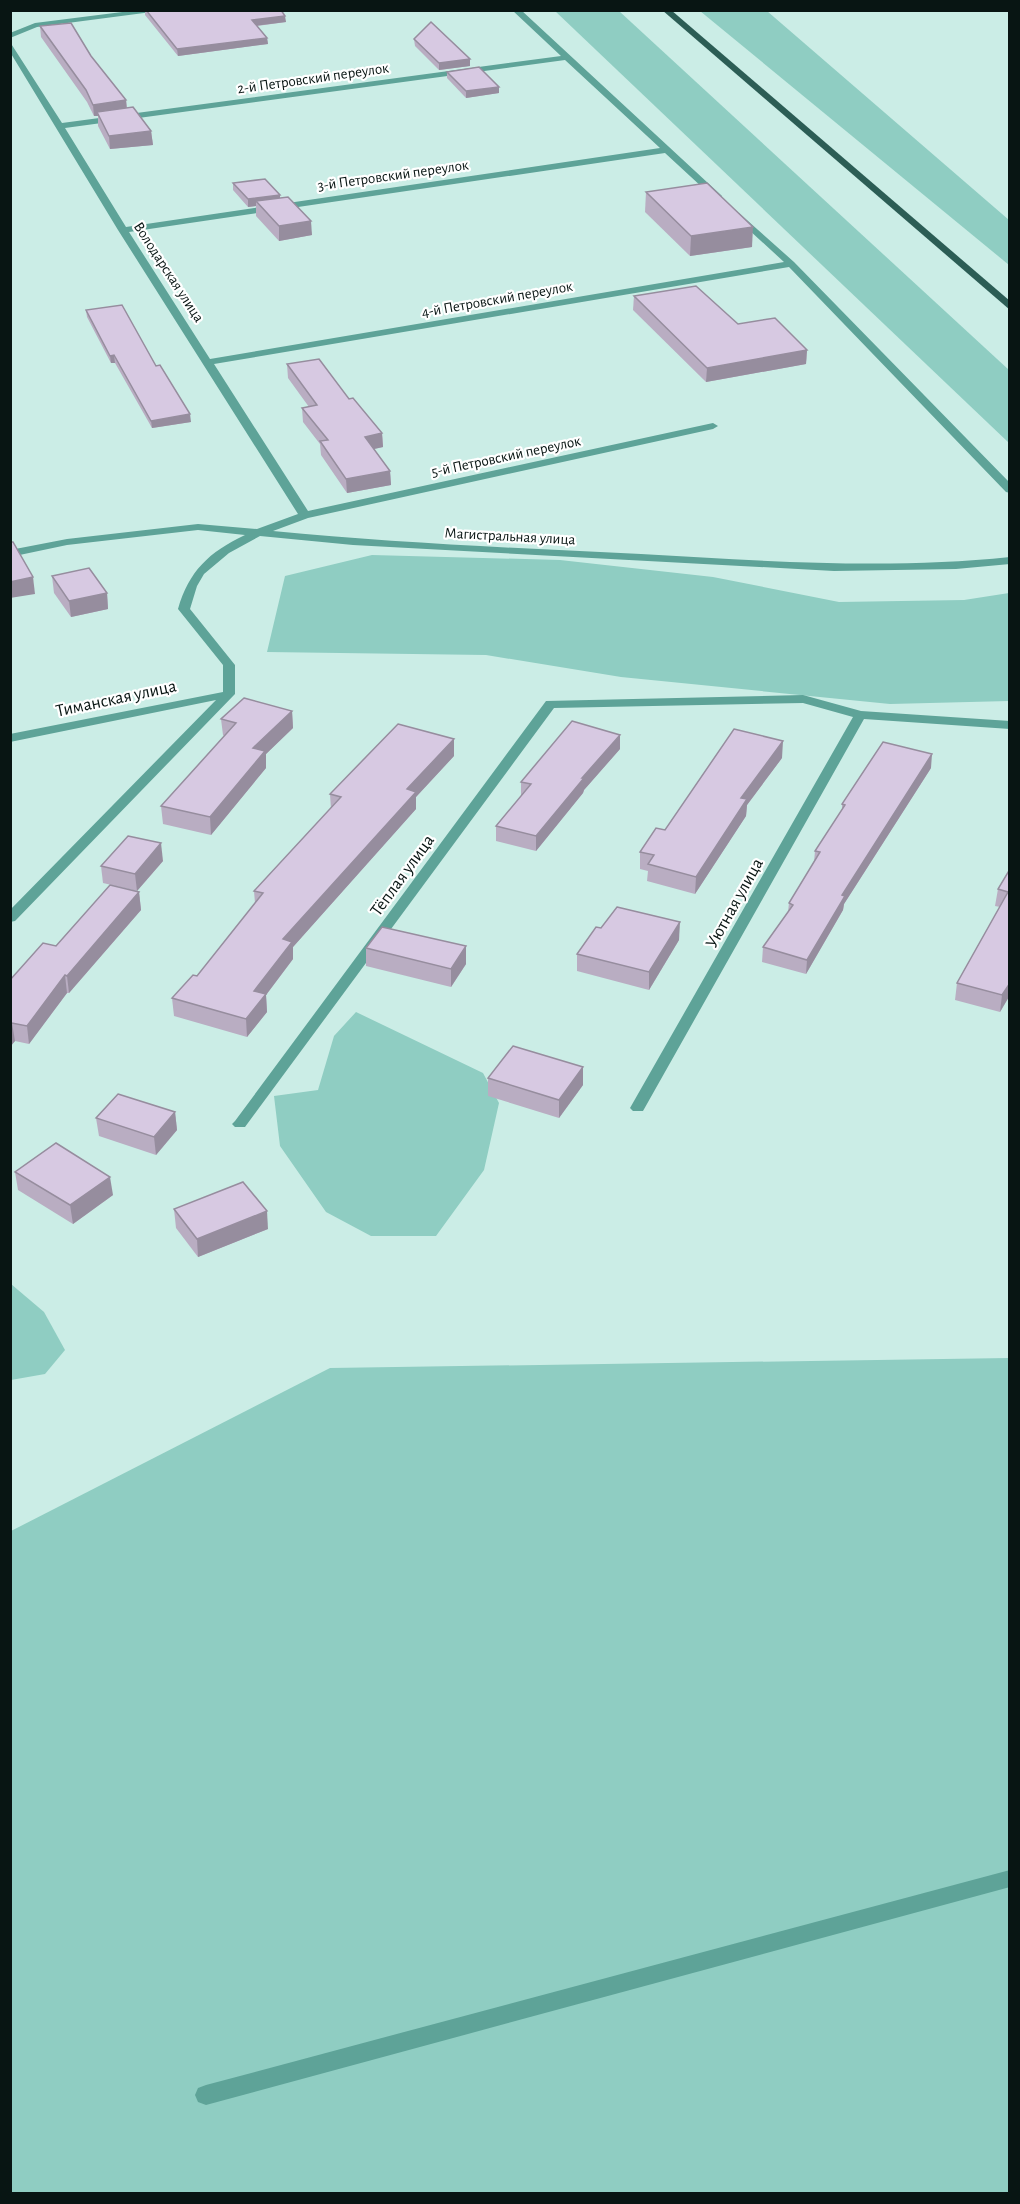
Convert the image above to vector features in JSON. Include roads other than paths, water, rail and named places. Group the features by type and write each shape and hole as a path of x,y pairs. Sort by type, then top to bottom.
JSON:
{"main road":[{"path":"666,10 1010,307"}],"street":[{"path":"10,36 34,25 163,10"},
{"path":"516,10 725,203"},
{"name":"Володарская улица","path":"10,44 123,230 305,515"},
{"name":"2-й Петровский переулок","path":"60,126 569,57"},
{"name":"3-й Петровский переулок","path":"123,230 668,150"},
{"path":"733,211 791,264 1010,490"},
{"name":"4-й Петровский переулок","path":"209,362 791,264"},
{"name":"5-й Петровский переулок","path":"257,532 305,515 713,426"},
{"name":"Магистральная улица","path":"10,554 67,542 198,527 352,542 834,568 956,566 1010,560"},
{"path":"10,918 229,694 229,665 184,609 191,586 206,566 257,532"},
{"name":"Тиманская улица","path":"10,738 229,694"},
{"name":"Тёплая улица","path":"240,1124 550,704 803,699 860,715"},
{"path":"860,715 1010,725"},
{"name":"Уютная улица","path":"638,1108 860,715"},
{"path":"206,2095 1010,1878"}]}
